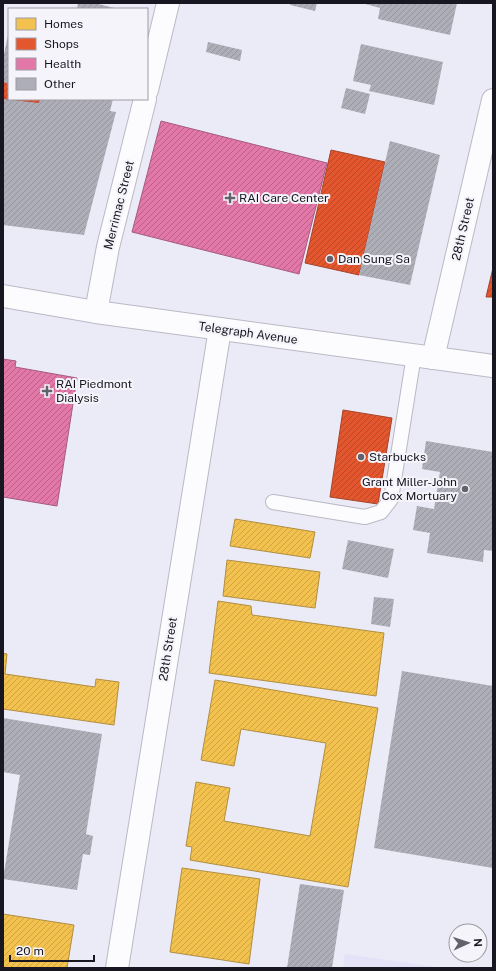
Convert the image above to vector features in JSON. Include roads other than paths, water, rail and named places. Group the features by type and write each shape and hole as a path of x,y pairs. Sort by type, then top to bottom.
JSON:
{"street":[{"path":"148,86 168,3"},
{"name":"Merrimac Street","path":"96,312 108,247 145,100"},
{"name":"28th Street","path":"423,357 493,100"},
{"name":"Telegraph Avenue","path":"3,296 96,312 493,366"},
{"name":"28th Street","path":"117,968 220,329"}],"lane":[{"path":"273,502 365,517 381,512 391,499 423,357"}],"place":[{"name":"RAI Care Center","path":"230,198"},
{"name":"Dan Sung Sa","path":"330,259"},
{"name":"RAI Piedmont Dialysis","path":"47,391"},
{"name":"Starbucks","path":"361,457"},
{"name":"Grant Miller-John Cox Mortuary","path":"465,489"}]}
